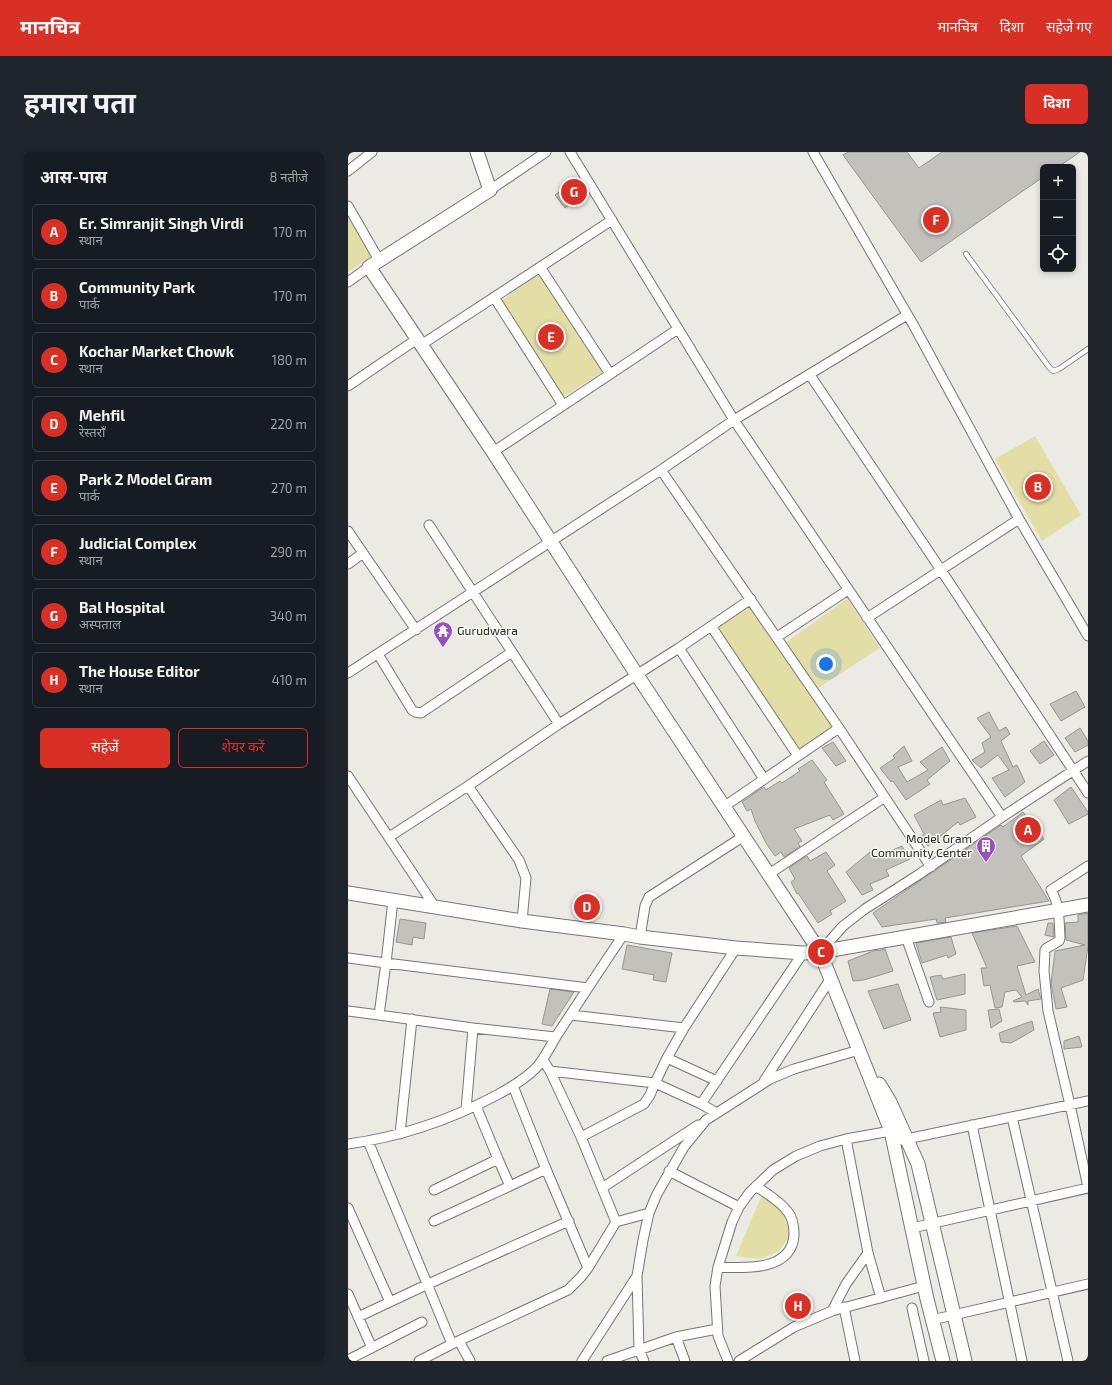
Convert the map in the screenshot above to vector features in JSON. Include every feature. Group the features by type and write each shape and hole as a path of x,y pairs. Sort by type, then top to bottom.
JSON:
{"street":[{"path":"348,171 372,152"},
{"path":"477,152 490,190"},
{"path":"348,282 374,263 490,190 546,152"},
{"path":"570,152 734,420 1002,817"},
{"path":"813,152 907,315 1019,519 1088,636"},
{"path":"348,206 374,263 419,342 551,540 637,675 725,806 820,952 892,1136 924,1286 943,1361"},
{"path":"348,386 494,297 612,220"},
{"path":"540,267 610,374"},
{"path":"494,297 563,405"},
{"path":"348,673 661,470 734,420 907,315"},
{"path":"493,452 678,329"},
{"path":"810,375 1088,793"},
{"path":"661,470 839,728 930,866"},
{"path":"867,618 1019,519"},
{"path":"429,525 559,724"},
{"path":"348,531 416,630"},
{"path":"348,564 363,553"},
{"path":"777,637 848,590"},
{"path":"389,837 468,786 559,724 679,648 751,599"},
{"path":"711,626 798,756"},
{"path":"679,648 764,779"},
{"path":"378,654 412,710 421,713 512,652"},
{"path":"725,806 839,728"},
{"path":"820,952 843,926 860,913 1088,761"},
{"path":"348,776 435,908"},
{"path":"468,786 519,860 524,870 526,878 522,921"},
{"path":"769,874 885,797"},
{"path":"640,937 645,906 649,897 744,836"},
{"path":"912,1228 1088,1188 1048,1011 1044,971 1045,950 1059,941 1060,938 1058,910 1051,890 1088,866"},
{"path":"348,893 435,908 640,937 736,948 803,953 820,952 1088,905"},
{"path":"379,1015 393,900"},
{"path":"348,1144 368,1141 418,1129 476,1106 513,1086 535,1069 543,1060 555,1037 624,934"},
{"path":"906,937 929,1002"},
{"path":"582,1137 644,1104 684,1028 736,948"},
{"path":"701,1104 803,953"},
{"path":"348,958 588,988"},
{"path":"763,1083 831,978"},
{"path":"348,1011 473,1028 555,1037"},
{"path":"571,1015 684,1028"},
{"path":"400,1134 412,1019"},
{"path":"466,1110 473,1028"},
{"path":"602,1188 763,1083 794,1068 859,1050"},
{"path":"667,1058 717,1081"},
{"path":"543,1060 550,1071 582,1137 616,1222"},
{"path":"866,1068 879,1084 890,1102 918,1164 965,1361"},
{"path":"550,1071 655,1083 717,1113"},
{"path":"513,1086 588,1268"},
{"path":"728,1361 718,1336 717,1329 715,1286 718,1267 732,1222 739,1207 750,1192 773,1170 796,1156 820,1146 846,1139 892,1136 908,1139 1088,1101"},
{"path":"476,1106 510,1186"},
{"path":"1012,1117 1068,1361"},
{"path":"644,1361 639,1350 637,1276 649,1213 669,1171 684,1147 706,1120"},
{"path":"972,1125 1022,1361"},
{"path":"846,1139 868,1253 881,1298"},
{"path":"368,1141 426,1284 455,1343 470,1361"},
{"path":"434,1190 498,1159"},
{"path":"434,1221 546,1169"},
{"path":"669,1171 739,1207"},
{"path":"718,1267 758,1267 769,1264 779,1260 793,1245 794,1230 788,1212 756,1186"},
{"path":"348,1208 390,1302"},
{"path":"419,1361 568,1290 588,1268 616,1222 649,1213"},
{"path":"358,1317 426,1284 569,1221"},
{"path":"832,1311 846,1284 868,1253"},
{"path":"582,1361 637,1276"},
{"path":"932,1320 1088,1284"},
{"path":"739,1361 794,1327 832,1311 924,1286"},
{"path":"348,1294 372,1348"},
{"path":"844,1307 855,1361"},
{"path":"912,1308 924,1361"},
{"path":"348,1360 422,1322"},
{"path":"607,1361 676,1337 717,1329"},
{"path":"676,1337 686,1361"}],"lane":[{"path":"966,254 1049,368 1054,370 1059,369 1088,349"}],"shaded area":[{"path":"348,203 375,254 348,272"},
{"path":"539,274 604,371 563,397 499,302"},
{"path":"1035,436 1081,515 1042,541 995,459"},
{"path":"847,599 880,648 818,688 785,643"},
{"path":"751,603 835,727 800,750 714,628"},
{"path":"761,1197 779,1205 790,1224 789,1238 778,1252 759,1259 736,1256"}],"building":[{"path":"848,152 907,152 919,168 942,152 1080,152 1062,164 1040,164 1040,179 921,262 843,155"},
{"path":"577,180 587,193 565,208 555,195"},
{"path":"1076,691 1085,707 1061,721 1050,704"},
{"path":"989,712 999,731 1006,727 1010,734 1001,741 1013,767 1017,765 1025,782 1005,797 992,778 1009,770 998,755 981,768 972,760 985,752 982,743 991,737 977,718"},
{"path":"1080,728 1088,741 1088,745 1075,752 1065,738"},
{"path":"1044,741 1054,755 1040,764 1030,751"},
{"path":"833,742 846,761 836,766 822,748"},
{"path":"904,746 912,761 898,767 907,782 928,770 920,762 942,747 950,761 927,780 930,784 906,800 893,781 891,782 880,768 895,758 893,756"},
{"path":"812,760 827,780 824,782 844,814 833,820 830,815 794,829 802,841 798,843 800,846 784,857 781,852 775,856 766,843 751,809 747,811 742,802 764,787 766,790 780,781 782,783 800,771 798,769"},
{"path":"1071,787 1088,814 1069,824 1054,800"},
{"path":"965,798 976,817 960,825 958,822 928,846 921,836 924,834 914,815 941,800 943,805"},
{"name":"Model Gram Community Center","path":"1023,812 1044,839 1021,856 1049,901 945,918 946,922 937,923 936,919 882,927 873,913 1001,825 1003,827"},
{"path":"902,846 910,859 886,870 889,876 870,884 873,890 862,895 846,872 870,852 874,858"},
{"path":"826,852 835,865 827,871 846,901 830,911 832,914 818,923 798,893 797,894 791,882 795,879 789,868 807,856 810,861"},
{"path":"1088,913 1088,946 1083,980 1061,988 1067,1007 1056,1009 1051,983 1055,951 1085,945 1066,940 1065,923 1078,922 1078,915"},
{"path":"400,919 426,923 424,939 413,937 412,945 396,942"},
{"path":"1048,923 1053,923 1054,937 1045,935"},
{"path":"1017,926 1035,962 1017,966 1026,995 1038,989 1041,999 1028,1001 1028,1005 1025,1001 1013,1001 1022,997 1016,990 1005,992 1002,1007 995,1008 990,985 984,986 981,968 987,968 972,933"},
{"path":"951,937 956,954 948,958 947,955 922,963 916,943"},
{"path":"627,945 672,953 666,982 653,980 654,975 622,969"},
{"path":"885,949 893,971 864,980 853,981 848,961 873,951 880,951"},
{"path":"965,974 965,994 937,1000 930,977 941,975 943,979"},
{"path":"898,984 911,1020 884,1029 868,991"},
{"path":"550,989 574,992 552,1026 542,1024"},
{"path":"940,1007 966,1010 966,1030 940,1037 933,1013 941,1012"},
{"path":"999,1009 1002,1021 991,1028 988,1010"},
{"path":"1032,1021 1034,1030 1011,1043 1001,1042 999,1033"},
{"path":"1079,1036 1082,1047 1064,1049 1064,1041"},
{"path":"797,1296 806,1310 798,1314 789,1300"}],"place":[{"name":"Bal Hospital","path":"574,192"},
{"name":"Judicial Complex","path":"936,220"},
{"name":"Park 2 Model Gram","path":"551,337"},
{"name":"Community Park","path":"1038,487"},
{"name":"Gurudwara","path":"443,648"},
{"name":"Er. Simranjit Singh Virdi","path":"1028,830"},
{"name":"Model Gram Community Center","path":"986,863"},
{"name":"Mehfil","path":"587,907"},
{"name":"Kochar Market Chowk","path":"821,952"},
{"name":"The House Editor","path":"798,1306"}]}
